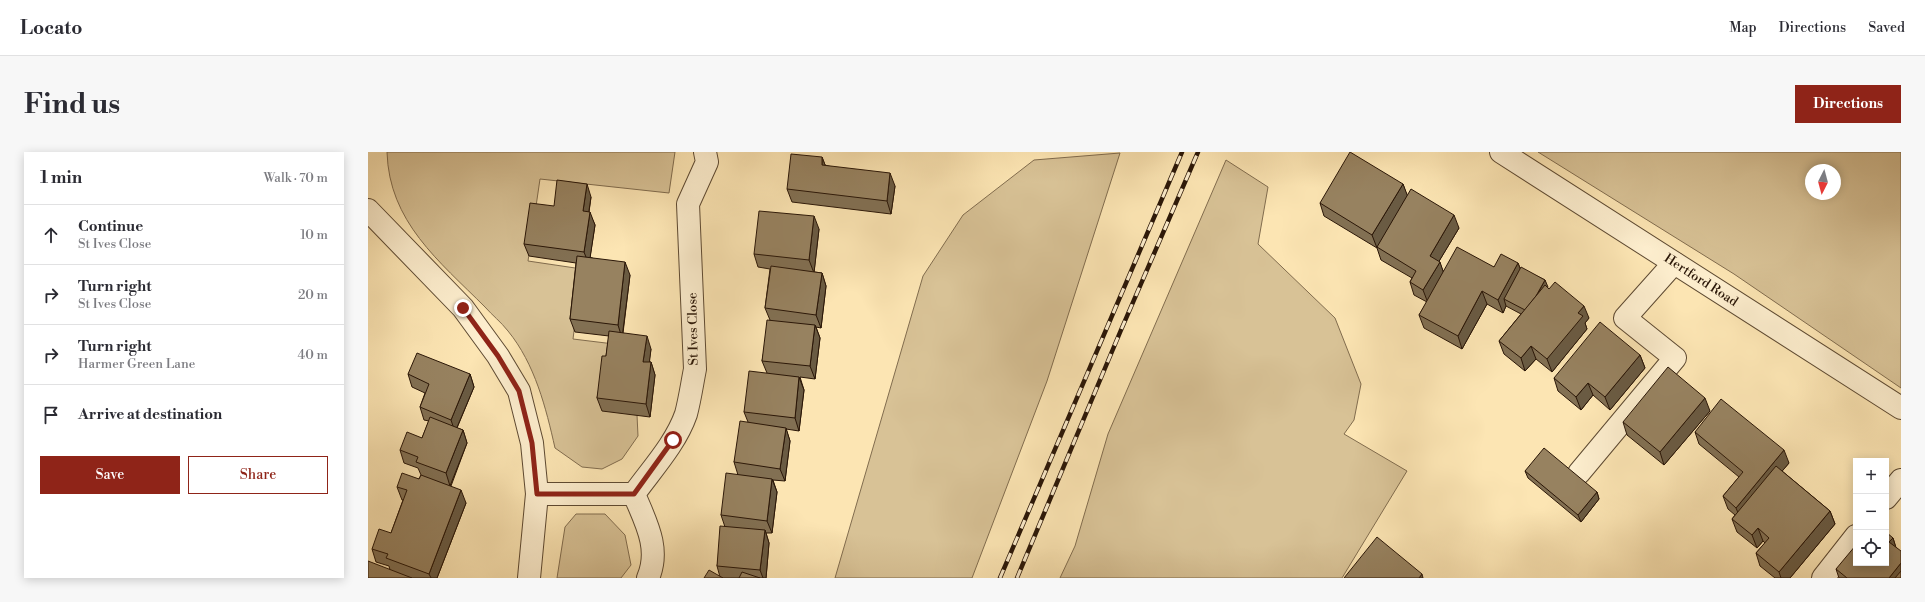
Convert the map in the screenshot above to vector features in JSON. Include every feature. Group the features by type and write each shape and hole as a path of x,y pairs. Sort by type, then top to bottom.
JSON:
{"street":[{"name":"St Ives Close","path":"634,494 673,440 685,416 691,395 694,369 688,204 707,162 705,152"},
{"name":"Hertford Road","path":"1501,152 1901,408"},
{"path":"368,210 463,308 498,356 519,391 532,443 537,494 529,578"},
{"path":"1579,473 1675,358 1625,318 1674,263"},
{"path":"1889,494 1901,480"},
{"path":"537,494 634,494 652,535 654,555 652,570 648,578"},
{"path":"1823,578 1853,540"}],"shaded area":[{"path":"387,152 675,152 669,193 540,179 528,261 582,269 573,339 614,344 637,415 638,436 622,459 602,469 582,467 555,448 548,417 538,387 525,358 505,328 434,256 407,220 397,199 390,177"},
{"path":"1538,152 1901,152 1901,388 1734,274"},
{"path":"1120,153 1047,381 972,578 835,578 923,276 963,215 1034,160"},
{"path":"1226,160 1268,187 1258,244 1335,318 1361,384 1354,420 1344,434 1407,471 1342,578 1060,578 1075,546 1108,434"},
{"path":"576,514 605,514 625,535 631,565 621,578 557,578 565,527"}],"building":[{"path":"1350,152 1403,184 1372,235 1320,203"},
{"path":"791,154 822,157 822,165 890,173 887,201 787,189"},
{"path":"557,180 587,184 583,211 590,212 584,252 524,244 530,203 554,206"},
{"path":"1411,189 1454,215 1430,256 1440,262 1423,290 1410,282 1416,271 1377,247"},
{"path":"759,211 814,216 809,260 754,254"},
{"path":"1457,247 1494,267 1501,254 1518,263 1498,300 1482,291 1458,336 1419,315"},
{"path":"577,256 625,262 618,325 570,319"},
{"path":"771,266 822,273 816,315 765,308"},
{"path":"1521,267 1545,280 1536,296 1525,310 1504,299"},
{"path":"1555,282 1584,306 1578,313 1583,316 1547,359 1531,346 1521,358 1499,341 1545,285 1549,289"},
{"path":"767,320 815,325 810,366 762,361"},
{"path":"1600,322 1640,355 1605,397 1588,383 1576,397 1554,378"},
{"path":"609,331 647,336 643,362 651,362 646,404 597,398 602,356 606,356"},
{"path":"417,353 470,374 451,420 420,407 429,384 408,374"},
{"path":"1668,367 1705,398 1660,452 1623,422"},
{"path":"749,371 799,377 795,418 744,412"},
{"path":"1721,399 1784,450 1736,508 1723,496 1743,472 1695,432"},
{"path":"430,417 463,430 446,473 416,462 418,457 400,450 407,432 422,438"},
{"path":"740,421 786,428 780,469 734,462"},
{"path":"1544,448 1597,492 1578,515 1525,471"},
{"path":"1776,466 1830,511 1779,572 1756,553 1769,538 1758,528 1752,535 1732,519"},
{"path":"402,473 419,479 421,475 461,490 429,574 386,558 388,554 372,549 379,529 391,533 407,490 397,487"},
{"path":"726,473 772,479 767,521 721,515"},
{"path":"720,526 765,530 760,570 717,566"},
{"path":"1889,535 1893,538 1889,542"},
{"path":"1377,537 1422,574 1419,578 1344,578"},
{"path":"1889,542 1901,551 1901,563 1889,578 1847,578 1836,569 1853,549 1853,566 1889,566"},
{"path":"368,561 412,578 368,578"},
{"path":"709,570 723,578 704,578"},
{"path":"1901,571 1901,578 1895,578"},
{"path":"742,572 760,578 739,578"}],"railway":[{"path":"1000,578 1182,152"},
{"path":"1017,578 1121,330 1198,152"}],"route":[{"path":"463,308 498,356 519,391 532,443 537,494 634,494 673,440"}]}
